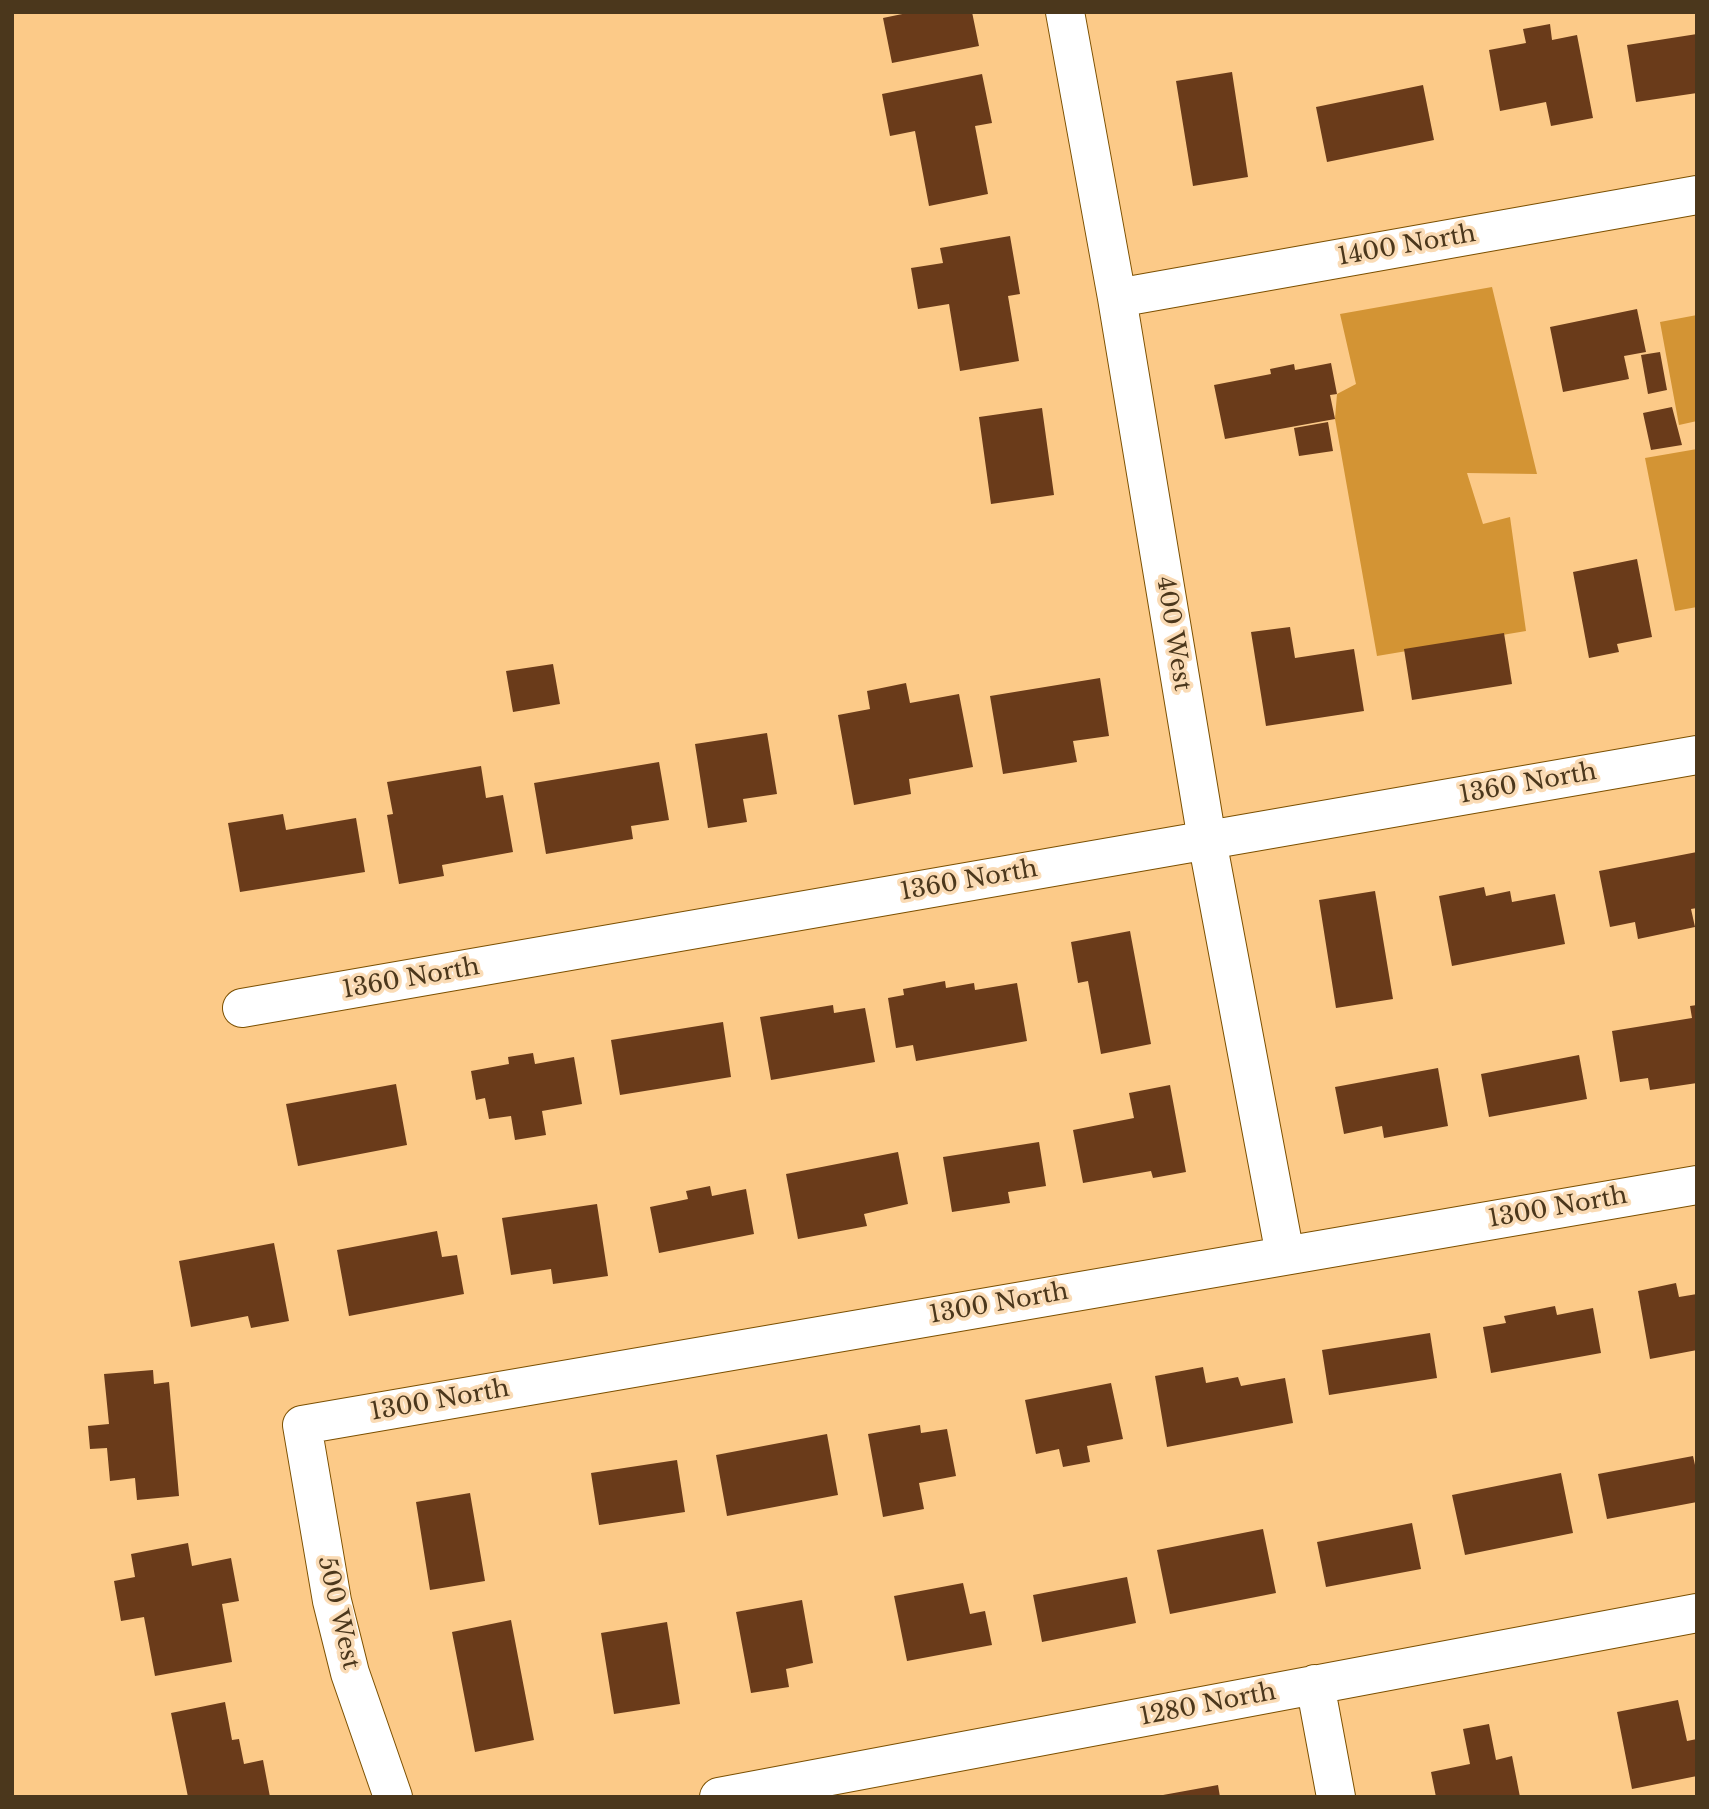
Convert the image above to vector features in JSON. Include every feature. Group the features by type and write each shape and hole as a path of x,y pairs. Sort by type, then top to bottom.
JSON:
{"street":[{"name":"400 West","path":"1065,12 1117,298 1207,840 1285,1255"},
{"name":"1400 North","path":"1117,298 1697,195"},
{"name":"1360 North","path":"242,1008 1697,755"},
{"name":"1300 North","path":"302,1425 1697,1185"},
{"name":"500 West","path":"302,1425 332,1601 350,1673 393,1797"},
{"name":"1280 North","path":"719,1797 873,1782 1315,1684 1697,1613"},
{"path":"1315,1684 1336,1797"}],"shaded area":[{"path":"1492,287 1537,474 1467,473 1483,524 1510,517 1526,631 1377,656 1335,419 1337,394 1356,384 1340,314"},
{"path":"1697,315 1697,421 1679,425 1660,322"},
{"path":"1697,449 1697,607 1675,611 1645,458"}],"building":[{"path":"912,12 972,12 979,46 892,63 883,18"},
{"path":"1550,24 1552,40 1577,35 1593,118 1551,126 1546,102 1500,111 1489,50 1526,43 1523,29"},
{"path":"1697,34 1697,93 1636,102 1627,45"},
{"path":"1232,72 1248,177 1193,186 1176,81"},
{"path":"982,74 992,123 975,126 988,194 929,206 915,131 890,136 882,94"},
{"path":"1423,85 1434,140 1327,162 1316,107"},
{"path":"1010,236 1020,294 1008,296 1019,361 960,371 949,304 918,309 911,268 943,263 940,248"},
{"path":"1637,309 1646,352 1624,356 1629,379 1563,392 1550,327"},
{"path":"1660,352 1667,390 1648,394 1641,355"},
{"path":"1331,363 1337,394 1330,395 1335,419 1225,439 1214,385 1271,374 1270,369 1294,364 1295,370"},
{"path":"1672,407 1682,445 1651,450 1643,413"},
{"path":"1042,408 1054,495 991,504 979,417"},
{"path":"1328,422 1333,451 1299,456 1294,428"},
{"path":"1637,559 1652,637 1617,644 1619,652 1589,658 1573,572"},
{"path":"1290,627 1295,658 1354,649 1364,711 1266,726 1251,632"},
{"path":"1504,633 1512,684 1412,700 1404,649"},
{"path":"553,664 560,704 513,712 506,671"},
{"path":"1100,678 1109,736 1073,741 1077,762 1003,774 990,696"},
{"path":"906,683 910,703 959,694 973,767 909,779 911,794 854,805 838,715 870,709 867,691"},
{"path":"767,733 777,794 743,799 747,822 708,828 695,744"},
{"path":"659,762 669,820 631,826 633,839 546,854 534,783"},
{"path":"481,766 486,798 503,795 513,852 442,865 444,876 399,884 387,815 393,814 387,782"},
{"path":"283,814 286,830 356,818 365,872 240,892 228,823"},
{"path":"1697,852 1697,908 1691,909 1695,927 1638,939 1635,922 1610,927 1599,871"},
{"path":"1484,887 1486,896 1510,891 1512,902 1555,894 1565,944 1452,966 1439,896"},
{"path":"1375,891 1393,999 1336,1008 1319,900"},
{"path":"1130,931 1151,1044 1101,1054 1088,981 1078,983 1071,942"},
{"path":"945,981 946,988 974,983 975,990 1017,983 1027,1041 916,1061 913,1045 896,1048 888,998 904,995 903,989"},
{"path":"833,1005 834,1013 865,1008 875,1062 771,1080 760,1017"},
{"path":"1697,1005 1697,1083 1650,1090 1648,1078 1620,1082 1612,1031 1692,1018 1690,1006"},
{"path":"723,1022 731,1077 620,1095 611,1040"},
{"path":"533,1053 535,1064 574,1057 582,1104 542,1111 546,1135 515,1140 511,1116 489,1119 485,1098 476,1100 471,1071 509,1064 508,1057"},
{"path":"1579,1055 1587,1099 1489,1117 1481,1074"},
{"path":"1438,1068 1448,1126 1384,1138 1382,1126 1344,1134 1335,1087"},
{"path":"396,1084 407,1145 298,1166 286,1104"},
{"path":"1170,1085 1186,1172 1153,1178 1151,1171 1083,1183 1073,1130 1134,1118 1129,1093"},
{"path":"1039,1142 1046,1186 1008,1192 1010,1203 952,1212 943,1157"},
{"path":"898,1152 908,1204 864,1214 867,1226 798,1239 786,1174"},
{"path":"710,1186 712,1196 746,1189 754,1234 659,1253 650,1207 688,1199 686,1191"},
{"path":"597,1204 608,1276 553,1284 551,1269 511,1275 502,1218"},
{"path":"437,1231 442,1257 457,1255 464,1294 349,1316 337,1250"},
{"path":"274,1243 289,1321 251,1328 248,1316 191,1327 179,1261"},
{"path":"1676,1283 1679,1297 1697,1294 1697,1350 1650,1359 1638,1291"},
{"path":"1555,1306 1557,1315 1593,1308 1601,1353 1491,1373 1483,1327 1506,1323 1504,1316"},
{"path":"1430,1333 1437,1378 1329,1395 1322,1350"},
{"path":"1203,1367 1206,1383 1238,1377 1241,1386 1285,1378 1293,1423 1167,1447 1155,1376"},
{"path":"153,1370 154,1384 169,1382 179,1496 137,1500 135,1478 110,1481 107,1448 90,1449 88,1426 109,1424 104,1374"},
{"path":"1111,1383 1123,1439 1087,1446 1090,1462 1063,1467 1059,1449 1036,1454 1025,1400"},
{"path":"920,1425 921,1433 947,1429 956,1476 919,1483 924,1509 883,1517 868,1434"},
{"path":"827,1434 838,1495 727,1516 716,1455"},
{"path":"1693,1456 1697,1474 1697,1502 1607,1519 1598,1474"},
{"path":"677,1460 685,1512 599,1525 591,1473"},
{"path":"1561,1473 1573,1533 1465,1555 1452,1495"},
{"path":"470,1493 485,1581 430,1590 416,1502"},
{"path":"1412,1523 1421,1569 1326,1587 1317,1542"},
{"path":"1263,1529 1276,1593 1170,1614 1157,1550"},
{"path":"188,1543 192,1566 231,1558 239,1601 222,1604 232,1662 155,1676 144,1617 121,1621 114,1581 135,1577 131,1554"},
{"path":"1127,1577 1136,1623 1042,1642 1033,1595"},
{"path":"963,1583 970,1614 985,1611 992,1645 907,1661 894,1596"},
{"path":"802,1600 813,1663 786,1669 789,1687 751,1693 736,1612"},
{"path":"511,1620 534,1740 475,1752 452,1632"},
{"path":"667,1622 680,1704 614,1714 601,1633"},
{"path":"1678,1700 1687,1741 1697,1739 1697,1776 1632,1789 1617,1712"},
{"path":"225,1702 232,1740 239,1739 244,1764 263,1760 270,1797 188,1797 171,1713"},
{"path":"1489,1724 1496,1760 1512,1756 1520,1797 1436,1797 1431,1772 1470,1764 1463,1729"},
{"path":"1218,1785 1220,1797 1163,1797 1163,1795"}]}
